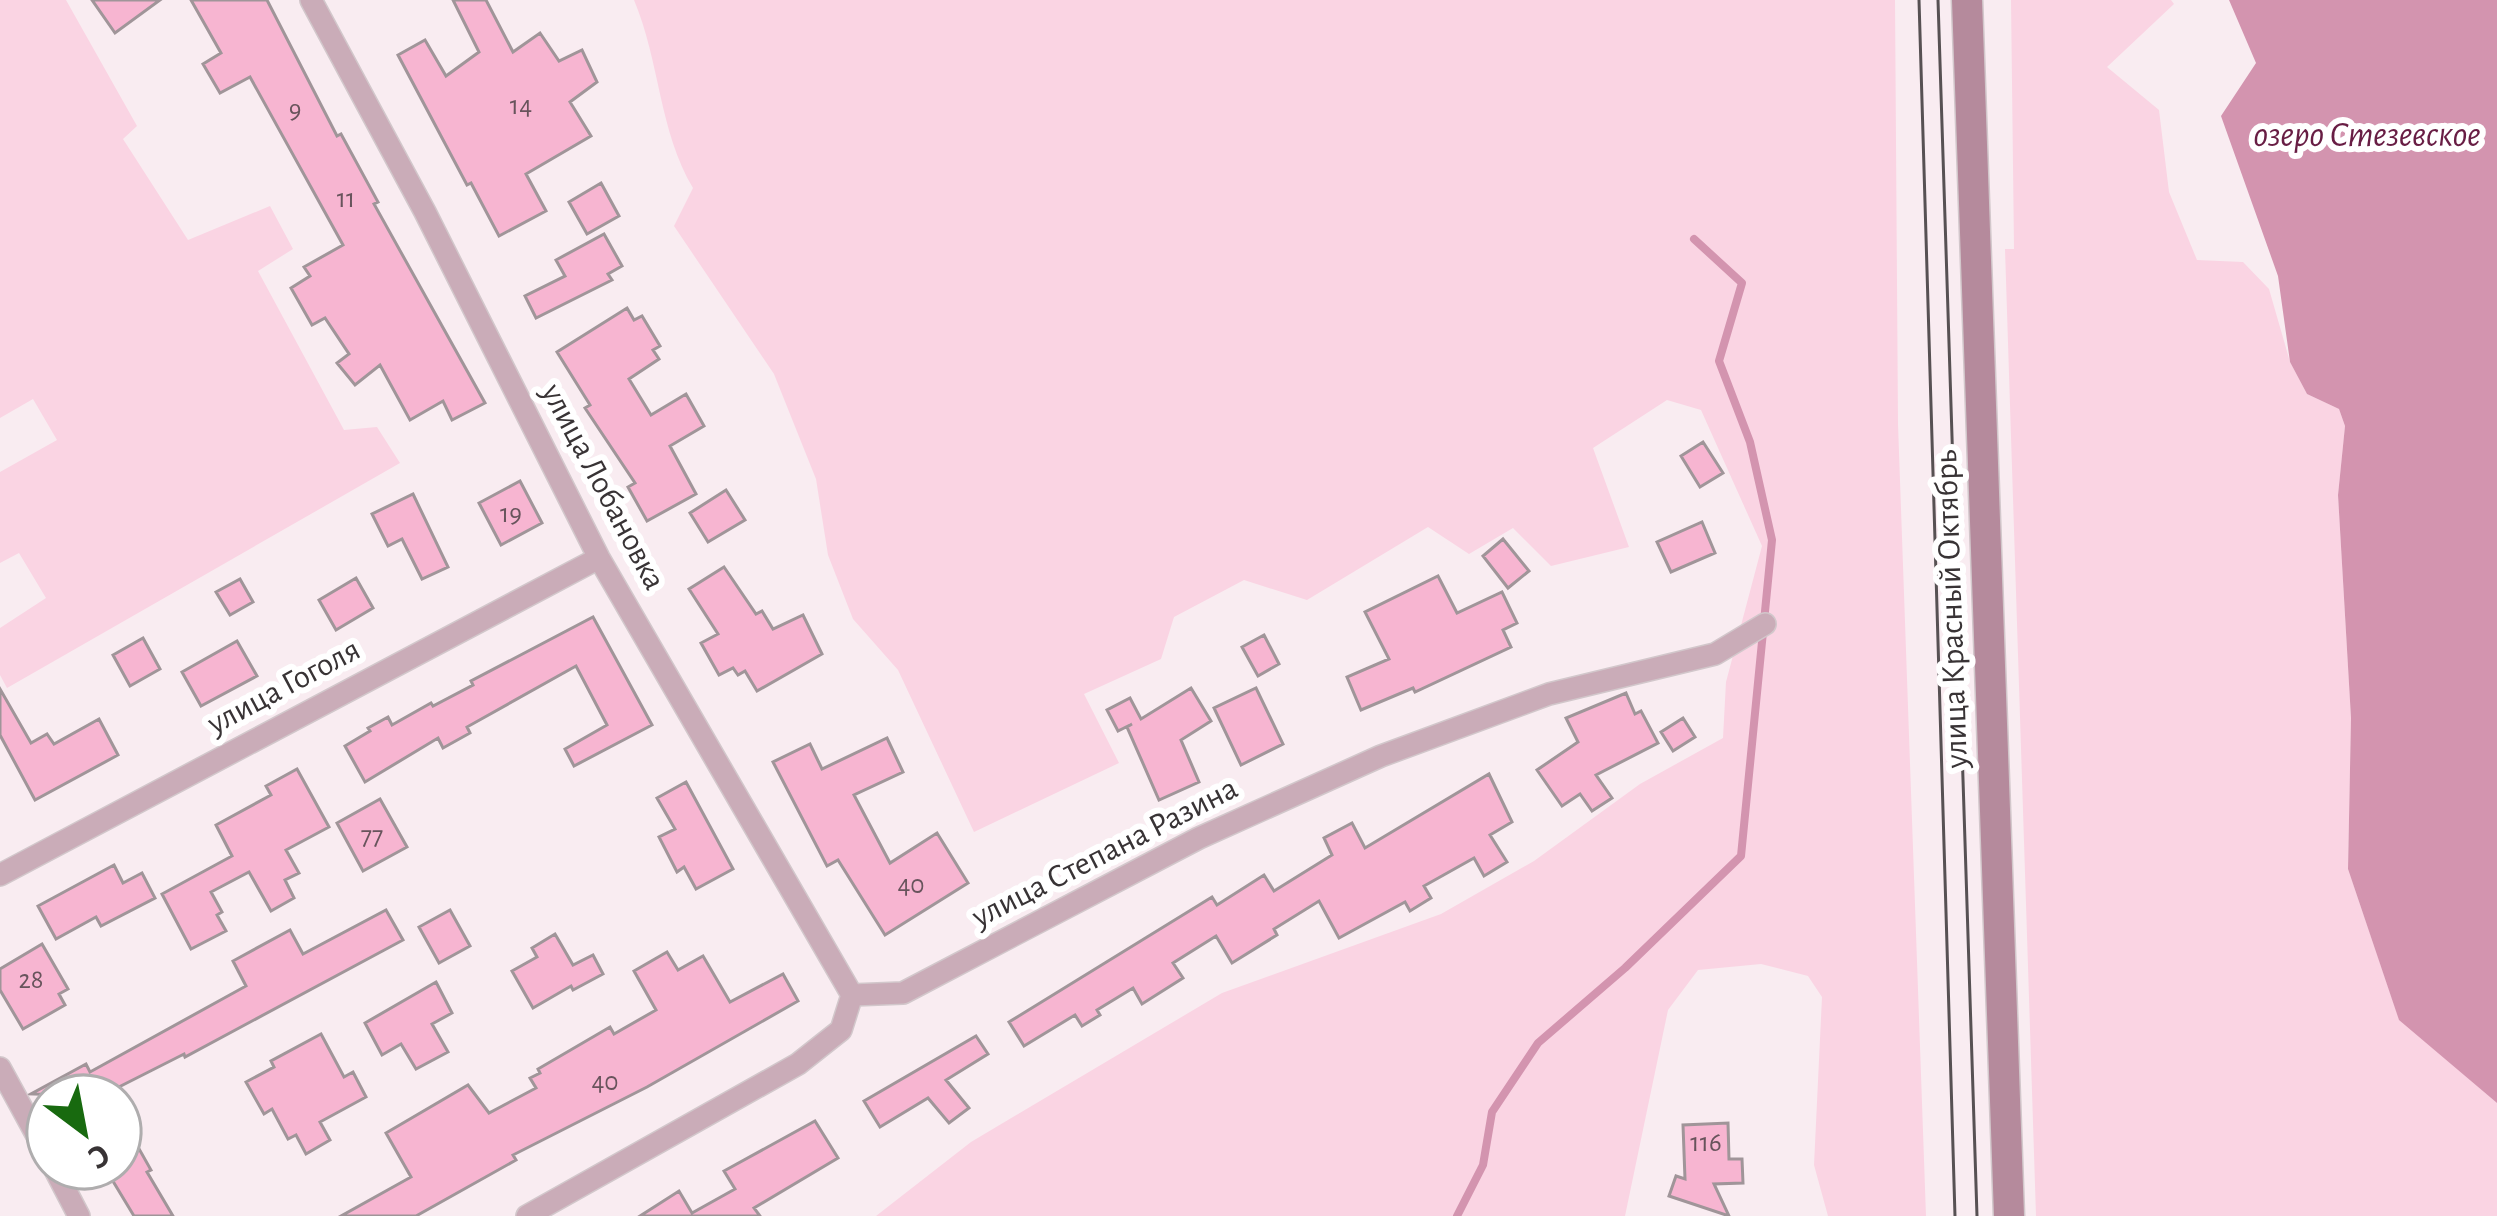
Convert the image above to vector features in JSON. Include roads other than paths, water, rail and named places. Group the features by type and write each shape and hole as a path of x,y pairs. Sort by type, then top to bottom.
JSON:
{"main road":[{"name":"улица Красный Октябрь","path":"1966,0 2009,1216"}],"street":[{"name":"улица Лобановка","path":"311,0 425,212 599,558 852,995"},
{"name":"улица Гоголя","path":"0,875 599,558"},
{"name":"улица Степана Разина","path":"852,995 903,993 1199,838 1381,756 1549,694 1715,654 1765,624"},
{"path":"527,1216 798,1064 841,1030 852,995"},
{"path":"0,1068 24,1112"}],"water":[{"name":"озеро Стезевское","path":"2229,0 2497,0 2497,1103 2399,1020 2348,869 2351,718 2338,495 2345,426 2339,409 2307,394 2290,362 2278,276 2221,116 2256,63"}],"waterway":[{"path":"1457,1216 1483,1165 1492,1112 1538,1043 1625,968 1741,856 1772,540 1750,442 1719,361 1742,283 1694,239"}],"tram line":[{"path":"1919,0 1955,1216"},
{"path":"1938,0 1977,1216"}]}
